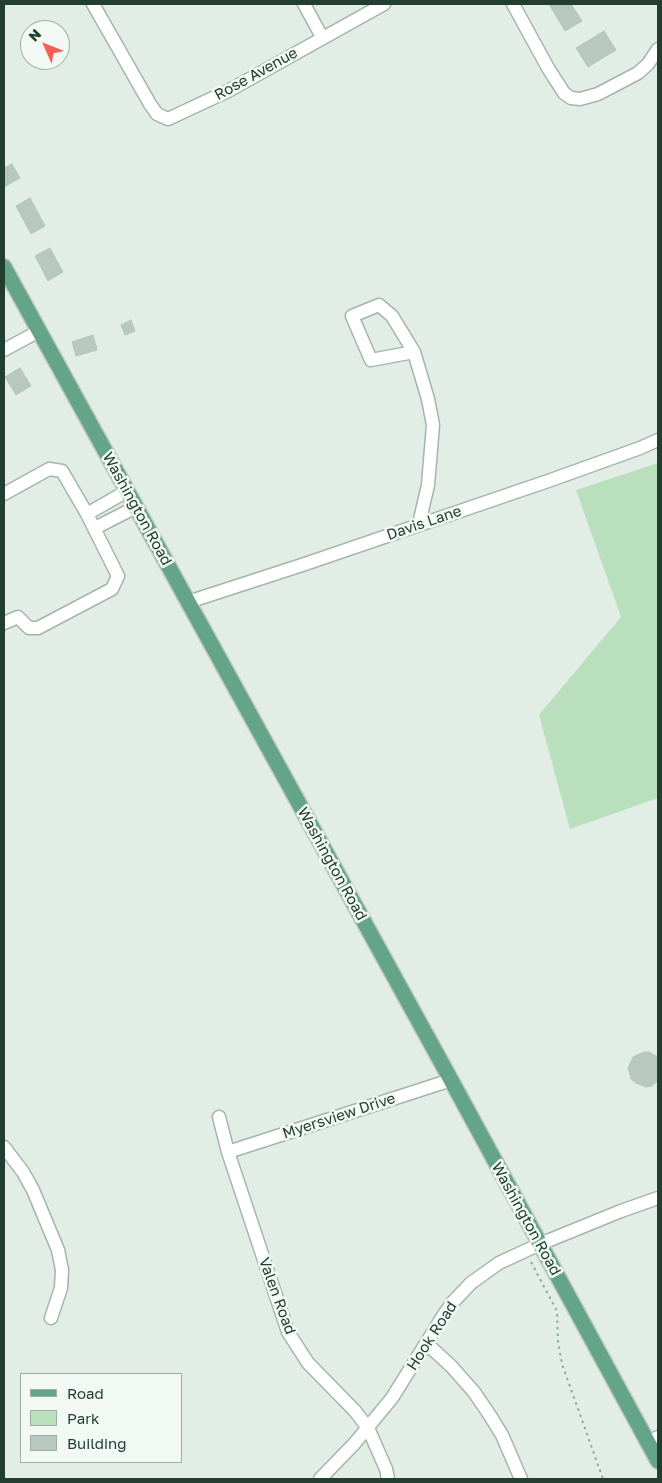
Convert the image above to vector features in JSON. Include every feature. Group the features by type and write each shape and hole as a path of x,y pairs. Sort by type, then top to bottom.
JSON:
{"main road":[{"name":"Washington Road","path":"4,267 540,1244 653,1440 658,1461"}],"street":[{"name":"Rose Avenue","path":"93,4 138,85 157,114 168,119 228,91 384,4"},
{"path":"304,4 322,37"},
{"path":"513,4 548,68 564,93 571,98 580,99 598,94 638,73 648,64 658,49"},
{"path":"414,352 371,360 352,316 379,304 392,316 414,352 428,398 433,425 428,485 419,524"},
{"path":"4,350 39,331"},
{"name":"Davis Lane","path":"188,602 302,566 419,524 551,480 658,440"},
{"path":"4,494 49,469 62,471 95,528 118,576 112,589 38,628 29,628 18,617 4,623"},
{"path":"87,514 127,491"},
{"path":"95,528 136,507"},
{"name":"Myersview Drive","path":"228,1152 450,1080"},
{"name":"Valen Road","path":"219,1118 228,1152 288,1332 308,1362 356,1411 368,1428 386,1469 388,1479"},
{"path":"4,1147 23,1172 33,1190 58,1250 62,1270 61,1288 51,1318"},
{"name":"Hook Road","path":"320,1479 368,1428 402,1383 445,1313 466,1287 499,1263 620,1211 658,1198"},
{"path":"427,1344 474,1392 490,1414 502,1435 521,1479"}],"path":[{"path":"525,1251 557,1311 558,1341 562,1364 603,1479"}],"green space":[{"path":"658,463 658,798 570,829 539,715 621,617 576,490"}],"building":[{"path":"549,4 571,4 582,21 565,31"},
{"path":"604,31 616,50 588,67 576,48"},
{"path":"12,164 20,178 4,187 4,168"},
{"path":"30,198 45,226 31,234 16,206"},
{"path":"50,248 63,272 48,281 35,256"},
{"path":"131,320 135,331 125,335 121,325"},
{"path":"93,335 97,350 76,356 72,342"},
{"path":"20,368 31,386 16,395 5,377"},
{"path":"649,1052 658,1057 658,1081 652,1086 646,1087 631,1079 628,1068 633,1057"}]}
